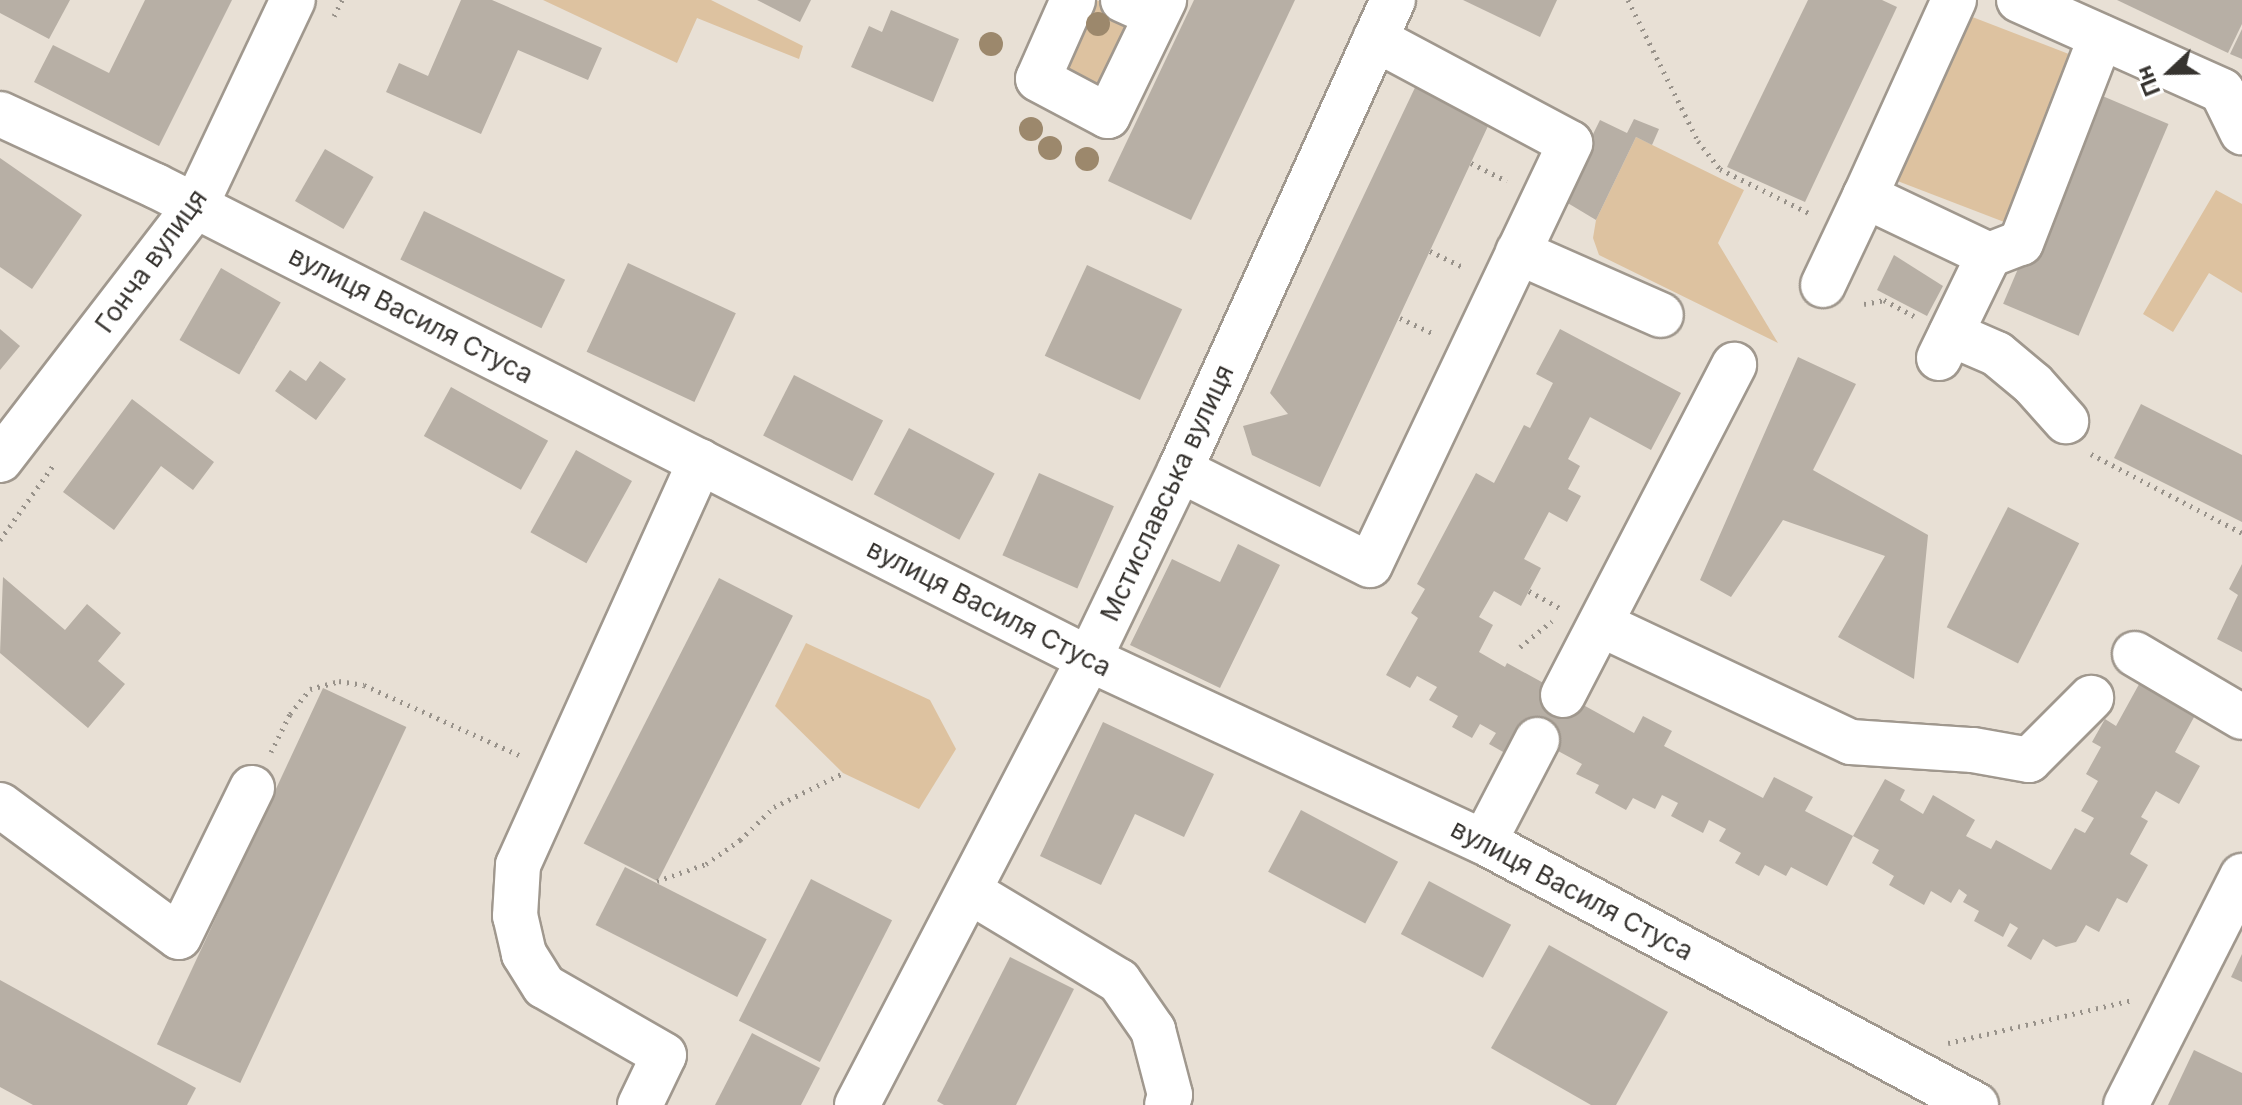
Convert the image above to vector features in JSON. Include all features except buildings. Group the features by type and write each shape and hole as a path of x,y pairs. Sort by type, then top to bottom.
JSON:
{"street":[{"name":"Гонча вулиця","path":"0,460 195,207 293,0"},
{"path":"1073,0 1038,79 1108,116 1148,5"},
{"name":"Мстиславська вулиця","path":"857,1105 1089,659 1180,470 1393,0"},
{"path":"1823,285 1954,0"},
{"path":"2019,0 2222,91 2242,132"},
{"path":"1856,214 1989,255 2021,243 2101,37"},
{"path":"1180,470 1370,565 1570,143 1375,39"},
{"name":"вулиця Василя Стуса","path":"0,114 195,207 1089,659 1484,842 1976,1105"},
{"path":"1518,252 1661,315"},
{"path":"1989,255 1945,346 1997,354 2033,384 2066,421"},
{"path":"1563,695 1586,619 1734,365"},
{"path":"640,1105 664,1055 544,986 524,954 515,916 518,865 700,461"},
{"path":"1586,619 1851,742 1973,750 2029,760 2091,698"},
{"path":"2135,654 2242,717"},
{"path":"1484,842 1537,740"},
{"path":"0,805 179,937 252,788"},
{"path":"2126,1105 2242,876"},
{"path":"969,891 1119,981 1153,1030 1170,1095 1167,1105"}],"path":[{"path":"1628,0 1698,141 1720,169 1856,214"},
{"path":"1864,304 1884,300 1945,346"},
{"path":"2066,421 2092,456 2242,533"},
{"path":"1529,591 1586,619"},
{"path":"252,788 290,714 310,689 339,681 364,685 559,773"},
{"path":"657,881 706,864 740,840 774,807 843,773"},
{"path":"1946,1043 2142,998"}],"shaded area":[{"path":"543,0 711,0 803,46 799,59 697,18 677,63"},
{"path":"1096,0 1134,13 1112,87 1088,91 1049,72 1076,9"},
{"path":"1962,13 2084,60 2020,228 1897,181"},
{"path":"1636,137 1744,190 1718,243 1778,343 1599,255 1593,238 1596,220"},
{"path":"2216,190 2242,204 2242,293 2209,273 2173,332 2143,314"},
{"path":"806,643 930,700 956,749 919,809 843,773 775,706"}]}
